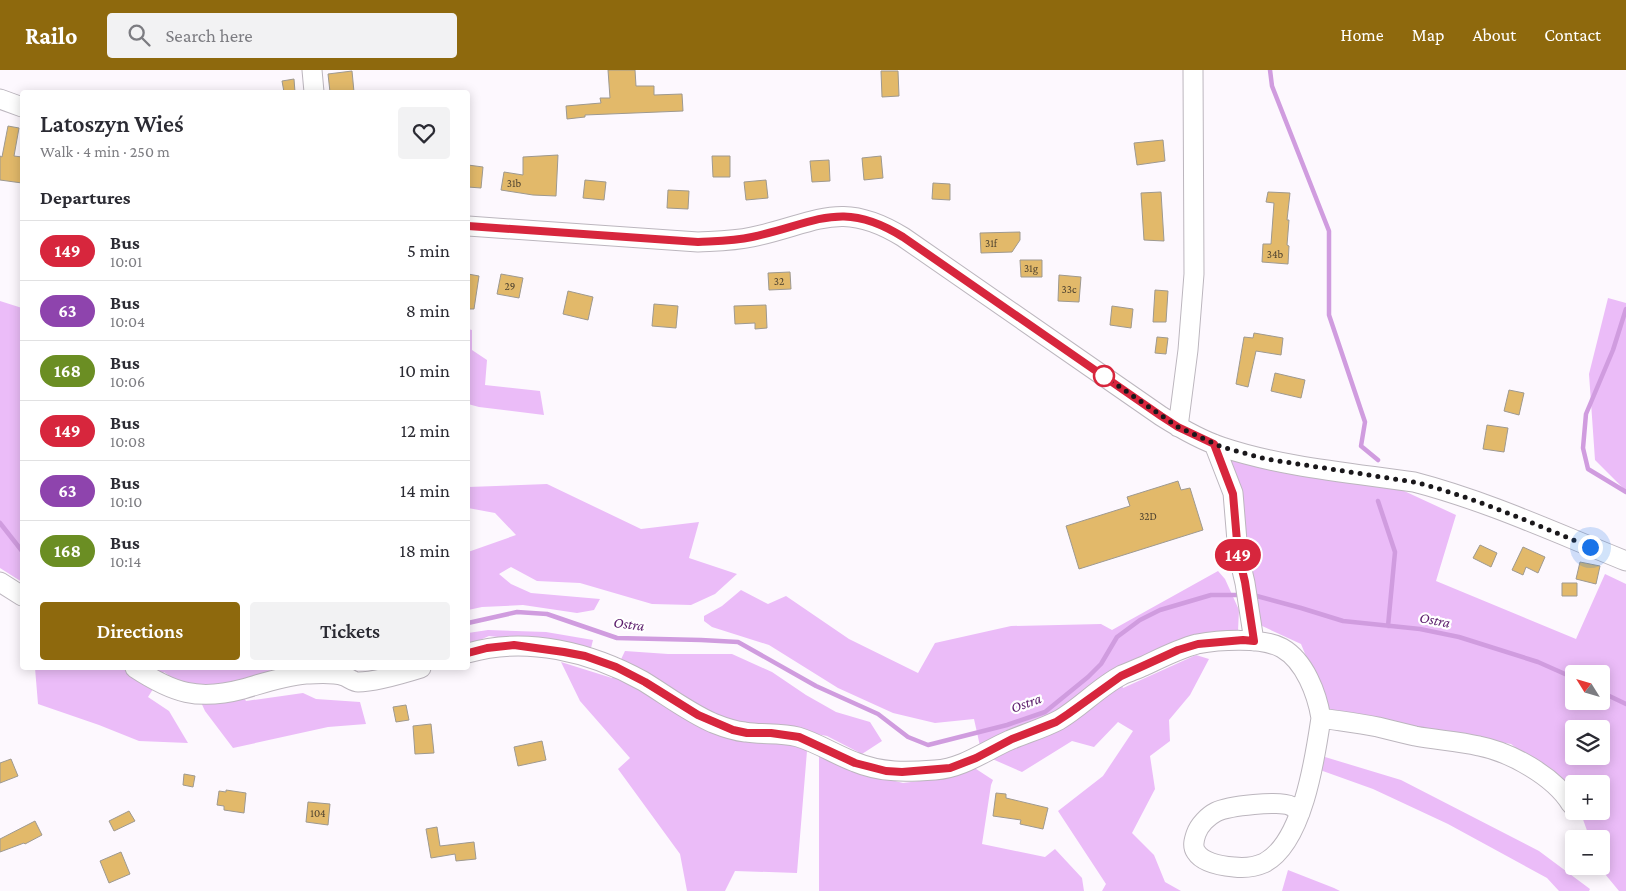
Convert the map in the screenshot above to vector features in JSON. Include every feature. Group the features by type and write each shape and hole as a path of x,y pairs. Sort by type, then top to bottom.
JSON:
{"street":[{"path":"312,70 314,90"},
{"path":"1178,427 1188,350 1194,274 1194,70"},
{"path":"0,99 20,106"},
{"path":"470,226 706,242 753,237 833,216 867,219 903,237 1178,427 1214,444 1266,459 1414,482 1435,487 1626,561"},
{"path":"1214,444 1233,494 1238,553 1245,582 1254,641"},
{"path":"0,582 20,595"},
{"path":"470,652 487,648 514,645 592,658 616,667 645,682 692,712 733,730 747,733 771,733 799,737 855,763 886,771 902,772 950,768 976,758 1012,739 1056,722 1121,676 1178,650 1198,644 1243,640 1270,644 1282,648 1292,656 1301,668 1316,697 1321,718 1300,813 1286,841 1278,851 1263,863 1247,867 1230,866 1201,858 1196,851 1193,841 1197,830 1215,812 1227,808 1275,804 1290,805 1300,813"},
{"path":"138,670 178,691 200,694 240,689 289,676 334,674 357,682 388,678 414,670"},
{"path":"1321,718 1479,746 1504,754 1530,767 1553,784 1565,797"}],"shaded area":[{"path":"1608,298 1626,303 1626,491 1595,460 1589,374"},
{"path":"0,301 20,307 20,581 0,568"},
{"path":"470,330 472,330 472,350 487,360 485,385 540,391 544,415 470,405"},
{"path":"1231,460 1402,490 1456,515 1436,581 1576,639 1605,574 1626,584 1626,891 1619,891 1606,875 1610,875 1610,830 1587,830 1583,820 1610,820 1610,775 1565,775 1565,786 1511,744 1329,712 1301,644 1260,625"},
{"path":"547,484 641,529 699,522 689,558 737,574 715,594 691,605 652,604 580,583 537,581 511,567 499,574 511,584 531,593 600,599 594,610 577,613 523,605 482,607 470,610 470,551 516,535 495,513 470,508 470,487"},
{"path":"1218,571 1225,579 1239,610 1238,631 1207,632 1116,668 1123,688 1196,655 1209,659 1190,695 1169,720 1170,741 1150,756 1155,789 1132,833 1154,855 1165,882 1181,891 1102,891 1106,884 1058,811 1103,776 1133,731 1118,722 1094,747 1072,741 1022,772 990,758 980,746 974,719 935,723 893,713 838,688 769,645 712,627 704,621 704,616 722,606 741,590 768,604 786,596 849,639 918,673 935,643 1011,626 1101,624 1112,630"},
{"path":"488,630 546,632 593,640 591,648 567,648 542,642 489,636 470,644 470,633"},
{"path":"625,651 668,654 732,654 772,672 836,712 870,722 882,741 862,754 827,736 780,727 807,751 797,873 735,871 725,891 687,891 680,854 618,769 630,758 580,701 561,662 612,678"},
{"path":"35,670 272,670 235,683 246,701 303,693 316,699 360,702 366,724 328,727 233,748 205,711 193,685 178,682 164,672 148,697 169,711 188,743 139,741 38,704"},
{"path":"819,756 855,771 903,783 943,778 973,767 993,780 982,844 1045,857 1055,849 1082,878 1084,891 819,891"},
{"path":"1325,757 1401,780 1539,851 1565,870 1565,875 1571,875 1590,889 1589,891 1559,891 1547,878 1448,824 1373,789 1320,770"},
{"path":"1288,870 1334,888 1340,891 1282,891"}],"building":[{"path":"608,70 635,70 636,86 654,86 654,95 682,94 683,111 585,115 585,117 567,119 566,106 601,103 600,98 610,98"},
{"path":"352,71 354,90 330,90 328,74"},
{"path":"881,71 898,71 899,96 882,97"},
{"path":"294,79 295,90 284,90 282,81"},
{"path":"8,126 19,128 14,156 20,157 20,183 0,180 0,156 2,157"},
{"path":"1163,140 1165,161 1137,165 1134,143"},
{"path":"558,155 556,196 533,195 501,190 504,172 523,175 523,157"},
{"path":"712,156 730,156 730,177 713,177"},
{"path":"881,156 883,178 864,180 862,158"},
{"path":"829,160 830,181 812,182 810,161"},
{"path":"470,165 483,167 481,188 470,187"},
{"path":"585,180 606,182 604,200 583,198"},
{"path":"766,180 768,198 746,200 744,182"},
{"path":"933,183 950,184 950,200 932,199"},
{"path":"668,190 689,191 688,209 667,208"},
{"path":"1161,192 1164,241 1144,240 1141,193"},
{"path":"1268,192 1290,193 1287,220 1289,220 1288,264 1262,262 1263,244 1271,244 1274,203 1266,202"},
{"path":"1020,232 1020,240 1012,252 981,253 980,233"},
{"path":"1020,260 1042,260 1042,277 1021,277"},
{"path":"790,272 791,289 769,290 768,273"},
{"path":"470,274 479,276 474,309 470,309"},
{"path":"501,274 523,278 519,298 497,294"},
{"path":"1059,275 1081,277 1079,302 1058,301"},
{"path":"1155,290 1168,291 1166,322 1153,322"},
{"path":"568,291 593,297 588,320 563,314"},
{"path":"654,304 678,306 676,328 652,326"},
{"path":"766,305 767,328 755,329 755,323 735,324 734,306"},
{"path":"1112,306 1133,309 1131,328 1110,325"},
{"path":"1254,333 1283,338 1281,355 1256,351 1248,387 1236,384 1244,337 1253,338"},
{"path":"1157,337 1168,338 1166,354 1155,353"},
{"path":"1275,373 1305,380 1301,398 1271,391"},
{"path":"1509,390 1524,393 1519,415 1504,411"},
{"path":"1487,425 1508,428 1504,452 1483,449"},
{"path":"1178,481 1181,490 1190,488 1203,530 1079,569 1066,526 1130,506 1127,497"},
{"path":"1480,545 1497,553 1491,567 1473,558"},
{"path":"1523,547 1545,557 1538,573 1526,567 1523,575 1512,570"},
{"path":"1580,562 1600,566 1596,584 1576,579"},
{"path":"1562,583 1577,583 1577,596 1562,596"},
{"path":"406,705 409,720 396,722 393,707"},
{"path":"431,724 434,753 415,754 413,726"},
{"path":"542,741 546,760 518,766 514,747"},
{"path":"11,759 18,776 0,783 0,763"},
{"path":"184,774 195,776 193,787 183,785"},
{"path":"226,790 246,793 244,813 224,810 224,806 217,805 219,791 226,792"},
{"path":"996,793 1006,794 1006,798 1048,808 1043,829 1020,824 1021,820 993,816"},
{"path":"308,802 330,804 328,825 306,822"},
{"path":"129,811 135,821 114,831 109,821"},
{"path":"35,821 42,835 25,844 0,852 0,839"},
{"path":"437,827 440,846 474,842 476,859 456,861 455,854 431,858 426,829"},
{"path":"121,852 130,874 109,883 100,861"}],"waterway":[{"path":"1270,70 1272,86 1329,231 1329,315 1365,422 1361,446 1378,460"},
{"path":"1626,309 1613,350 1586,414 1583,448 1588,469 1626,492"},
{"path":"1378,501 1395,552 1388,626"},
{"name":"Ostra","path":"0,523 20,548"},
{"name":"Ostra","path":"470,623 517,612 547,614 617,638 738,642 816,686 878,714 908,737 928,745 1007,725 1045,712 1101,664 1117,637 1140,620 1160,610 1211,595 1242,595"},
{"name":"Ostra","path":"1253,595 1343,621 1420,629 1459,637 1538,662 1565,674"},
{"name":"Ostra","path":"1610,696 1626,704"}],"bus line":[{"name":"149","path":"470,226 698,242 738,240 833,216 867,219 887,228 903,237 1161,416 1178,427 1214,444 1230,484 1235,503 1238,553 1245,582 1254,641 1243,640 1198,644 1178,650 1121,676 1056,722 1012,739 976,758 950,768 902,772 886,771 855,763 799,737 771,733 747,733 733,730 698,715 645,682 616,667 585,656 514,645 487,648 470,652"}],"route":[{"path":"1104,376 1178,427 1222,447 1266,459 1414,482 1435,487 1590,547"}]}
